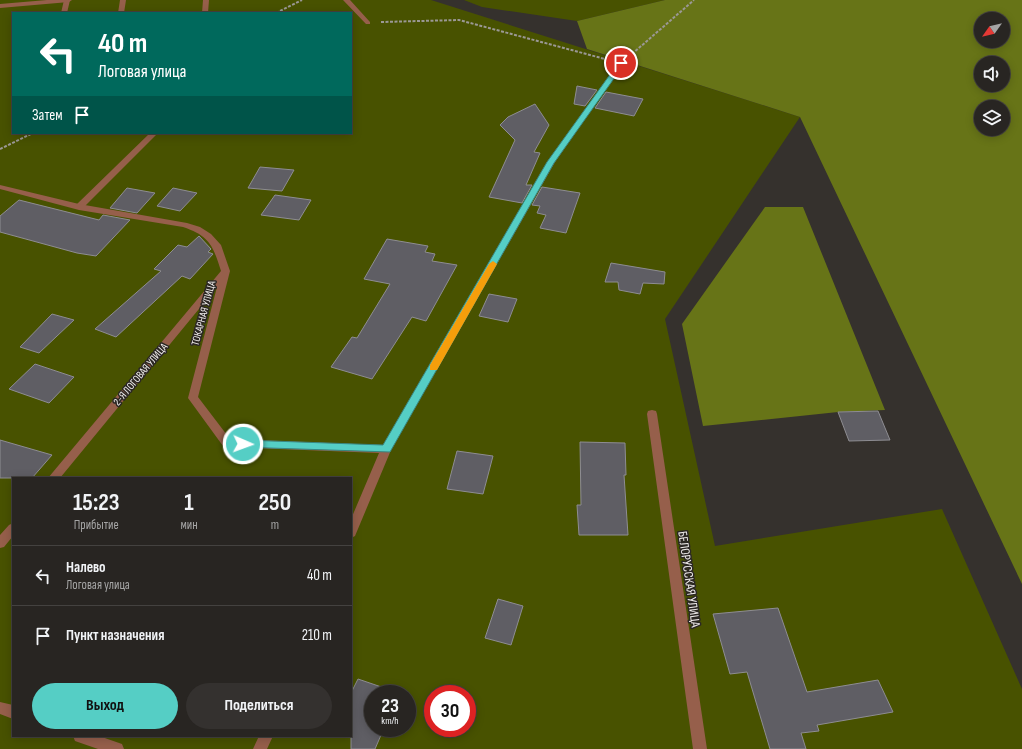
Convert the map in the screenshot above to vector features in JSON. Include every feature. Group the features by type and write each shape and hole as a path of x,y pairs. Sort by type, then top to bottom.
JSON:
{"street":[{"path":"0,6 67,0 64,12"},
{"path":"121,12 123,0"},
{"path":"205,12 206,0"},
{"path":"346,0 368,23"},
{"path":"352,531 386,449 551,162 621,63"},
{"path":"79,207 153,134"},
{"name":"ТОКАРНАЯ УЛИЦА","path":"0,187 79,207 184,225 197,229 208,236 218,247 226,271 193,398 227,443 386,449"},
{"name":"2-Я ЛОГОВАЯ УЛИЦА","path":"55,477 226,271"},
{"name":"БЕЛОРУССКАЯ УЛИЦА","path":"652,414 700,749"},
{"path":"0,543 12,529"},
{"path":"0,708 12,712"},
{"path":"83,737 117,749"},
{"path":"260,749 266,737"}],"path":[{"path":"278,12 302,0"},
{"path":"368,23 459,20 621,63 692,0"},
{"path":"0,149 31,134"}],"green space":[{"path":"0,0 431,0 800,117 665,319 715,546 942,509 1022,689 1022,749 0,749"},
{"path":"464,0 665,0 577,21 482,7"},
{"path":"665,0 1022,0 1022,584 800,117 587,49 577,21"},
{"path":"765,207 803,207 885,410 838,412 703,426 682,324"}],"building":[{"path":"577,86 597,90 585,106 574,104"},
{"path":"606,92 643,99 634,116 595,108"},
{"path":"535,104 549,125 534,152 540,153 526,185 532,185 522,203 489,197 515,140 500,125 508,117"},
{"path":"260,167 294,170 282,191 248,188"},
{"path":"542,187 580,193 566,233 540,228 546,215 537,213 540,206 532,205"},
{"path":"127,188 155,193 137,213 110,208"},
{"path":"173,188 197,193 180,211 157,206"},
{"path":"275,195 311,200 299,220 261,215"},
{"path":"19,200 99,220 103,215 130,220 96,256 77,253 0,232 0,216"},
{"path":"199,236 211,249 208,252 213,254 190,279 182,276 116,337 95,329 161,271 154,269 178,245 187,247"},
{"path":"387,239 428,246 425,252 435,254 432,261 457,265 426,321 412,317 372,379 331,367 352,337 357,338 390,284 364,279"},
{"path":"611,263 665,272 664,284 643,283 640,294 619,290 618,282 605,282"},
{"path":"489,294 517,299 508,322 479,316"},
{"path":"52,314 74,320 39,353 20,347"},
{"path":"35,364 74,377 49,403 9,389"},
{"path":"878,411 890,440 849,441 838,412"},
{"path":"0,440 52,455 33,477 0,478"},
{"path":"580,442 625,443 626,475 624,475 628,535 579,535 577,505 581,505"},
{"path":"457,451 493,456 483,494 447,489"},
{"path":"498,599 523,606 511,645 485,638"},
{"path":"778,608 807,692 878,680 893,712 817,725 819,731 801,733 806,749 770,749 747,672 730,674 713,614"},
{"path":"358,679 376,685 364,685 364,737 380,737 375,749 351,749 352,691"}],"slow traffic":[{"path":"433,367 493,264"}],"route":[{"path":"243,444 386,449 551,162 621,63"}]}
